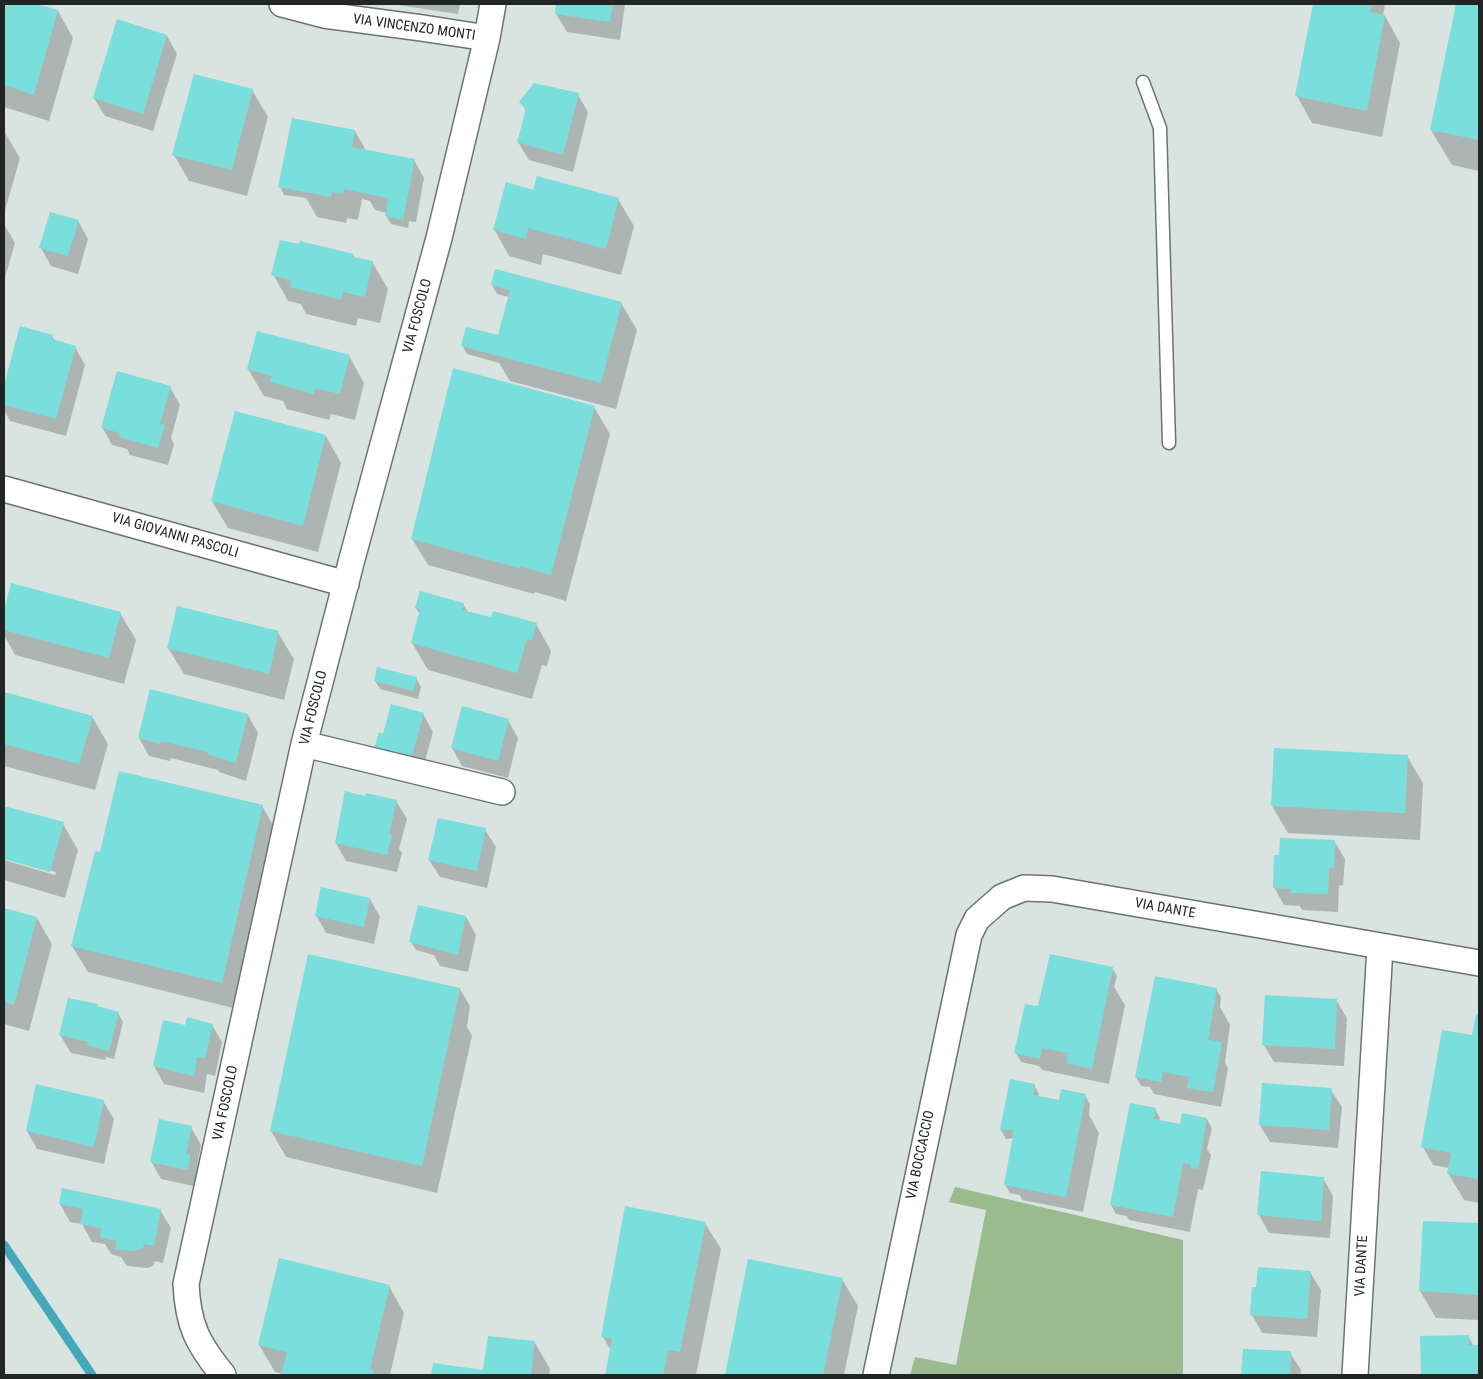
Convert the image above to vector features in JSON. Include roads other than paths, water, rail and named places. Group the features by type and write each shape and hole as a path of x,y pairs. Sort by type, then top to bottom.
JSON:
{"street":[{"name":"VIA VINCENZO MONTI","path":"282,4 324,15 487,38"},
{"name":"VIA FOSCOLO","path":"223,1375 209,1358 195,1334 187,1310 186,1284 304,744 439,238 487,38 492,4"},
{"name":"VIA GIOVANNI PASCOLI","path":"4,489 346,584"},
{"path":"304,744 502,792"},
{"name":"VIA DANTE","path":"969,935 977,919 986,909 1002,897 1024,888 1052,889 1479,963"},
{"name":"VIA BOCCACCIO","path":"876,1375 969,935"},
{"name":"VIA DANTE","path":"1355,1375 1380,947"}],"lane":[{"path":"1143,82 1160,128 1169,443"}],"waterway":[{"path":"4,1245 92,1375"}]}
